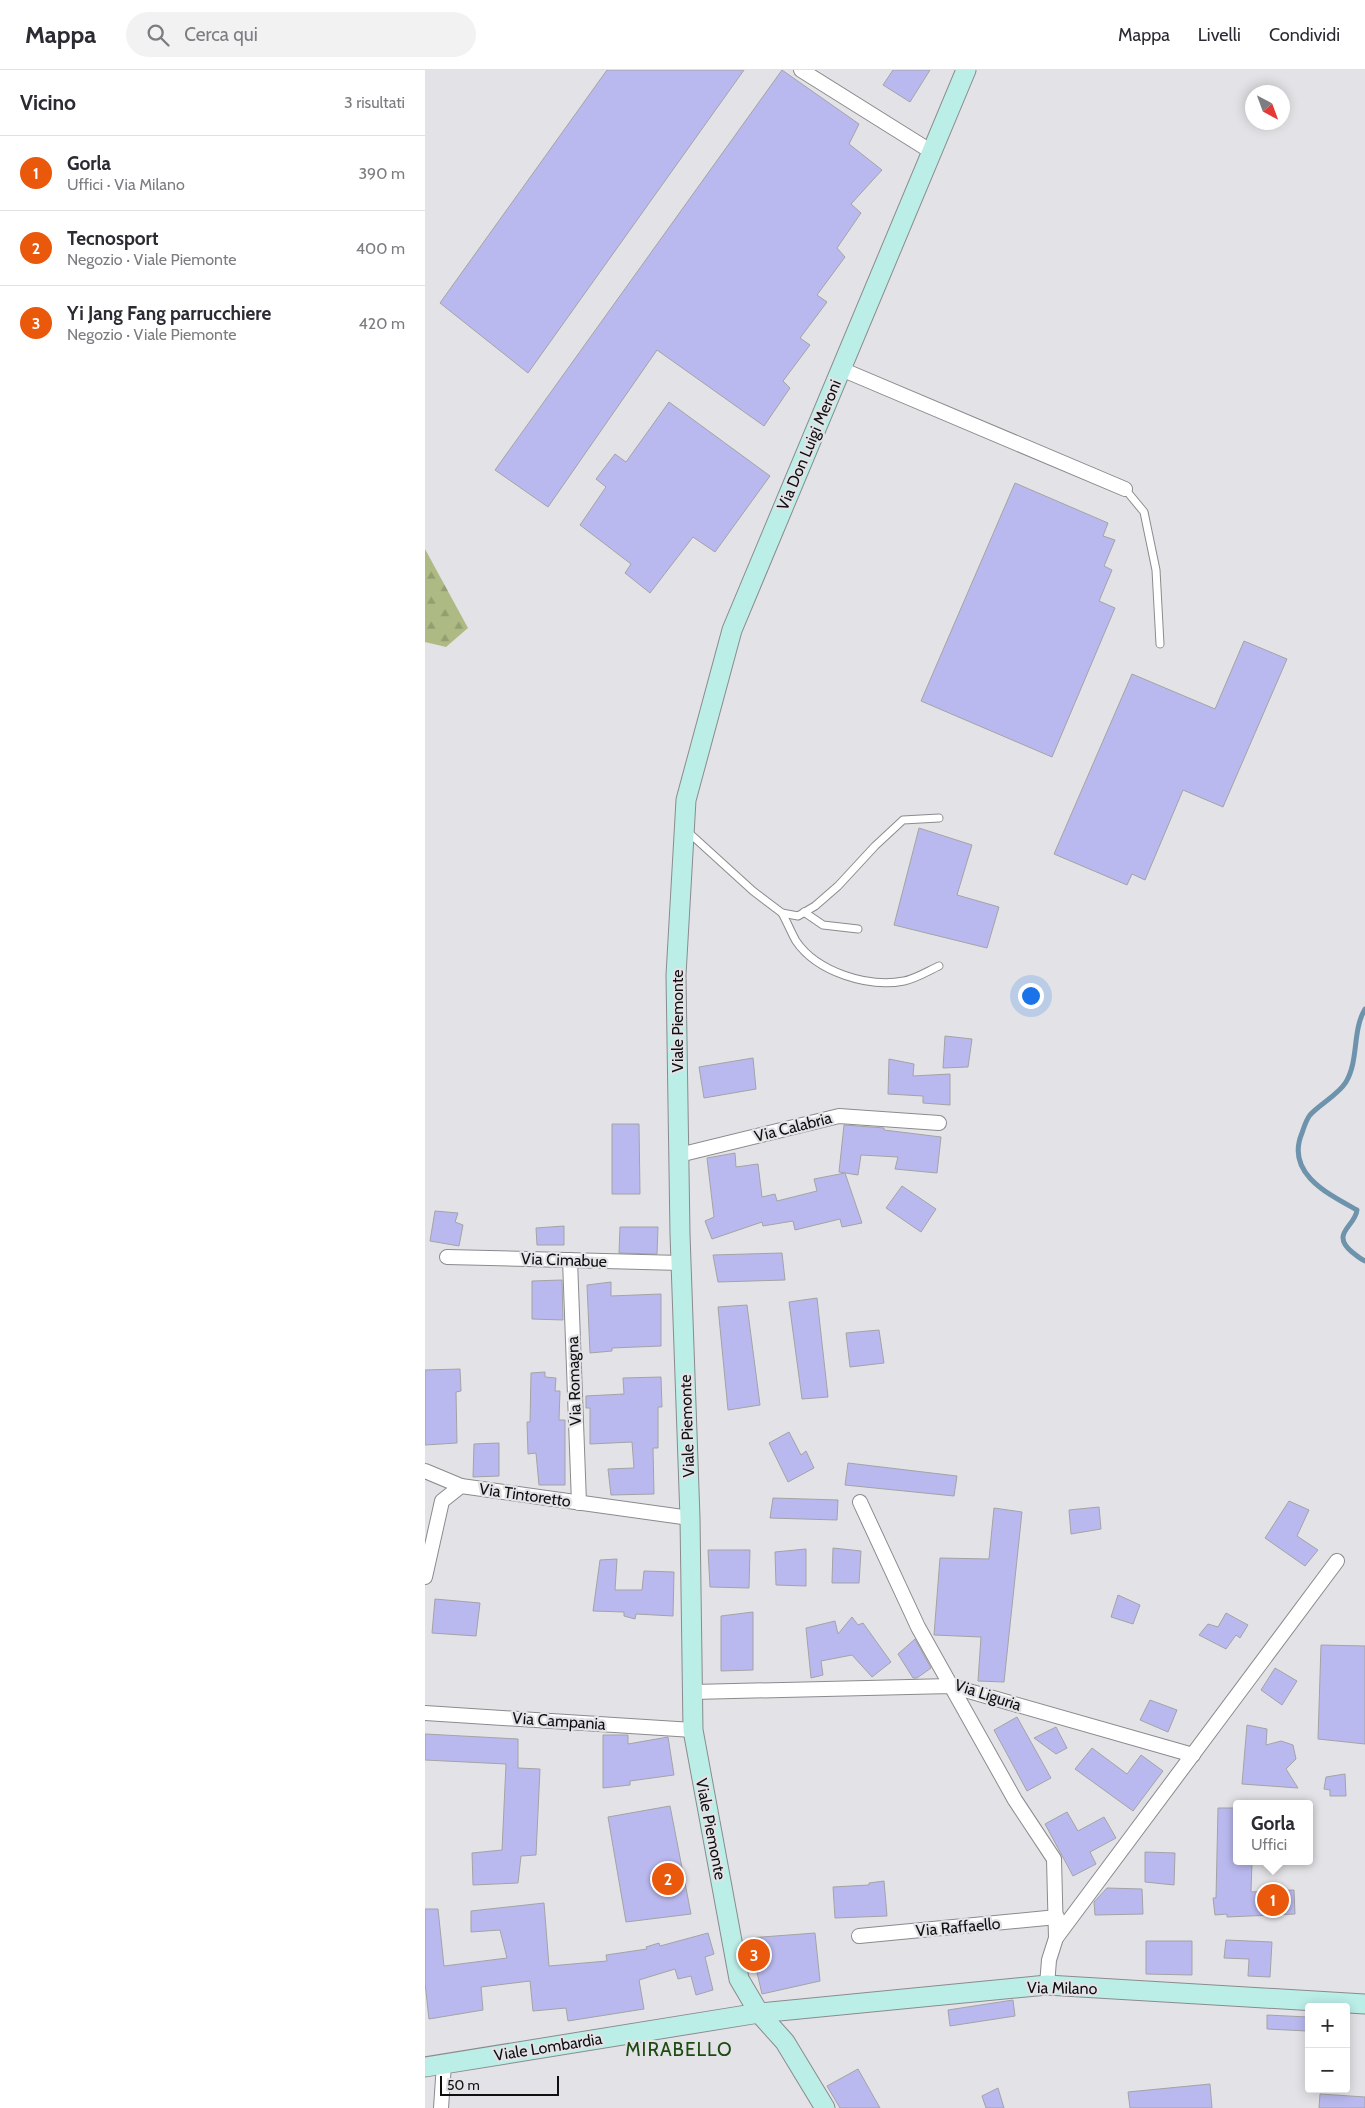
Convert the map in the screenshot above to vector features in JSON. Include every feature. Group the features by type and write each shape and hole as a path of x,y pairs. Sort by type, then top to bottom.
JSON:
{"street":[{"path":"801,70 932,152"},
{"name":"Via Don Luigi Meroni","path":"684,830 686,800 732,630 967,70"},
{"path":"841,369 1125,489"},
{"name":"Viale Piemonte","path":"684,830 676,975 681,1263 690,1518 693,1730 739,1979 759,2012 785,2042 825,2108"},
{"name":"Via Calabria","path":"679,1155 839,1116 939,1123"},
{"name":"Via Cimabue","path":"447,1257 681,1263"},
{"name":"Via Romagna","path":"570,1260 579,1503"},
{"path":"425,1471 461,1486"},
{"name":"Via Tintoretto","path":"425,1577 443,1501 461,1486 690,1518"},
{"name":"Via Liguria","path":"860,1502 918,1627 951,1686 1193,1755"},
{"path":"1047,1984 1049,1960 1057,1938 1337,1561"},
{"path":"693,1692 951,1686 1015,1800 1054,1859 1057,1938"},
{"name":"Via Campania","path":"425,1713 693,1730"},
{"name":"Via Raffaello","path":"859,1936 1057,1917"},
{"name":"Via Milano","path":"759,2012 1047,1984 1365,2004"},
{"name":"Viale Lombardia","path":"425,2067 759,2012"},
{"path":"441,2108 444,2064"}],"lane":[{"path":"1125,489 1144,512 1156,570 1160,644"},
{"path":"684,830 753,891 783,913 798,916 837,886 903,820 939,818"},
{"path":"804,912 823,925 858,929"},
{"path":"783,913 797,942 812,957 839,975 870,982 904,981 939,966"}],"green space":[{"path":"425,549 468,628 446,647 425,642"}],"building":[{"path":"607,70 744,70 528,373 440,303"},
{"path":"782,70 859,124 849,144 882,170 851,204 861,213 837,248 845,257 817,295 827,302 800,338 810,345 783,381 790,388 764,426 657,350 548,507 495,470"},
{"path":"893,70 930,70 910,102 883,85"},
{"path":"669,402 770,476 715,552 693,537 650,593 625,573 631,564 580,525 606,487 596,479 615,454 626,462"},
{"path":"1015,483 1108,523 1103,536 1115,540 1104,566 1112,570 1099,601 1115,608 1052,757 921,701"},
{"path":"1244,641 1287,659 1223,807 1183,790 1145,880 1132,874 1127,885 1054,854 1132,674 1215,709"},
{"path":"919,828 972,845 957,895 999,907 987,948 894,925"},
{"path":"945,1036 972,1039 968,1067 943,1068"},
{"path":"753,1058 756,1089 704,1098 699,1067"},
{"path":"889,1059 914,1064 913,1076 950,1074 950,1105 923,1103 923,1096 888,1094"},
{"path":"612,1124 639,1124 640,1194 612,1194"},
{"path":"844,1125 884,1128 884,1130 941,1137 937,1173 895,1169 898,1157 861,1155 858,1175 839,1172"},
{"path":"735,1153 736,1167 758,1164 762,1197 775,1194 777,1201 817,1191 814,1179 845,1173 862,1223 842,1227 840,1219 795,1230 793,1221 763,1226 762,1222 712,1239 705,1221 714,1217 707,1158"},
{"path":"902,1186 936,1209 921,1232 886,1208"},
{"path":"435,1211 458,1213 455,1222 463,1225 459,1246 430,1241"},
{"path":"564,1226 564,1245 537,1245 536,1228"},
{"path":"620,1227 658,1227 657,1254 619,1253"},
{"path":"782,1253 785,1280 718,1282 713,1255"},
{"path":"562,1280 563,1320 532,1319 532,1281"},
{"path":"611,1282 611,1296 661,1294 661,1346 612,1348 612,1351 590,1353 587,1285"},
{"path":"817,1298 828,1397 802,1399 789,1302"},
{"path":"747,1305 760,1405 728,1410 718,1307"},
{"path":"879,1330 884,1363 850,1367 846,1333"},
{"path":"460,1369 461,1391 456,1392 457,1443 425,1445 425,1370"},
{"path":"545,1372 545,1377 556,1378 555,1391 560,1391 559,1420 565,1420 565,1485 539,1485 536,1453 528,1454 527,1422 530,1422 531,1373"},
{"path":"661,1377 662,1407 658,1407 658,1448 653,1448 654,1494 611,1495 608,1469 634,1468 632,1442 590,1444 590,1408 586,1408 586,1396 624,1394 623,1378"},
{"path":"789,1432 801,1455 806,1451 814,1468 788,1482 769,1443"},
{"path":"499,1443 499,1476 473,1477 474,1444"},
{"path":"848,1463 957,1476 954,1496 845,1485"},
{"path":"773,1498 838,1500 837,1520 770,1518"},
{"path":"1289,1501 1309,1510 1297,1536 1318,1550 1305,1566 1265,1538"},
{"path":"1099,1507 1101,1529 1071,1534 1069,1510"},
{"path":"994,1508 1022,1512 1004,1682 978,1681 981,1637 934,1635 940,1558 989,1559"},
{"path":"833,1548 861,1551 859,1583 832,1583"},
{"path":"806,1549 806,1586 776,1585 775,1552"},
{"path":"708,1550 750,1550 749,1588 710,1587"},
{"path":"617,1559 615,1590 642,1590 644,1571 674,1572 673,1616 636,1614 635,1619 624,1616 624,1612 593,1611 600,1560"},
{"path":"1118,1595 1140,1605 1133,1624 1111,1617"},
{"path":"435,1599 480,1603 476,1636 432,1633"},
{"path":"753,1612 753,1670 721,1671 721,1616"},
{"path":"1226,1613 1248,1625 1240,1638 1236,1635 1226,1649 1199,1635 1208,1624 1218,1627"},
{"path":"852,1617 858,1625 863,1623 891,1662 872,1677 852,1655 821,1661 823,1675 811,1678 806,1628 835,1621 838,1634"},
{"path":"915,1639 931,1668 917,1678 913,1678 898,1654"},
{"path":"1321,1645 1365,1646 1365,1744 1318,1739"},
{"path":"1275,1668 1297,1681 1282,1705 1261,1690"},
{"path":"1150,1700 1177,1710 1168,1732 1140,1720"},
{"path":"1017,1717 1051,1778 1027,1791 994,1730"},
{"path":"1247,1725 1267,1729 1266,1745 1281,1741 1293,1745 1296,1759 1286,1769 1298,1788 1242,1784"},
{"path":"1056,1727 1067,1748 1056,1754 1034,1738"},
{"path":"425,1734 518,1739 518,1768 540,1769 536,1855 521,1856 518,1883 473,1885 472,1853 502,1850 506,1764 425,1760"},
{"path":"603,1735 628,1735 628,1744 668,1737 674,1775 630,1781 630,1785 603,1788"},
{"path":"1092,1748 1127,1774 1141,1755 1163,1771 1133,1811 1075,1769"},
{"path":"1345,1774 1346,1796 1330,1796 1330,1790 1324,1789 1326,1777"},
{"path":"670,1806 691,1914 626,1922 608,1817"},
{"path":"1218,1808 1233,1808 1233,1865 1252,1865 1251,1892 1294,1890 1295,1914 1227,1917 1227,1914 1215,1915 1213,1898 1216,1898"},
{"path":"1067,1812 1078,1831 1104,1817 1116,1838 1090,1852 1096,1864 1073,1876 1045,1824"},
{"path":"1145,1852 1175,1853 1174,1885 1145,1882"},
{"path":"884,1881 887,1916 835,1918 833,1887 869,1885 869,1883"},
{"path":"1107,1888 1142,1889 1143,1914 1095,1915 1094,1902"},
{"path":"544,1903 549,1966 607,1961 606,1955 647,1949 646,1947 659,1943 660,1946 708,1933 714,1954 705,1957 713,1990 696,1995 691,1976 678,1979 675,1969 639,1980 644,2009 568,2021 566,2008 533,2011 530,1981 481,1987 483,2010 429,2019 425,1983 425,1909 438,1909 444,1966 507,1958 500,1930 471,1932 471,1911"},
{"path":"815,1933 820,1981 762,1994 749,1938"},
{"path":"1226,1940 1272,1942 1270,1977 1248,1976 1249,1959 1224,1958"},
{"path":"1146,1941 1192,1941 1192,1975 1146,1974"},
{"path":"1013,2000 1015,2016 950,2026 948,2010"},
{"path":"1267,2015 1305,2017 1305,2031 1267,2029"},
{"path":"858,2069 880,2108 840,2108 827,2086"},
{"path":"1210,2084 1212,2108 1130,2108 1128,2092"},
{"path":"998,2088 1004,2108 986,2108 982,2096"},
{"path":"1320,2094 1365,2097 1365,2108 1319,2108"}],"waterway":[{"path":"1365,1009 1358,1027 1353,1064 1346,1082 1343,1087 1307,1119 1298,1147 1299,1160 1304,1171 1312,1180 1322,1189 1357,1210 1343,1235 1343,1240 1352,1252 1365,1261"}],"place":[{"name":"Tecnosport","path":"668,1879"},
{"name":"Gorla","path":"1273,1900"},
{"name":"Yi Jang Fang parrucchiere","path":"754,1955"}],"district":[{"name":"MIRABELLO","path":"679,2049"}]}
